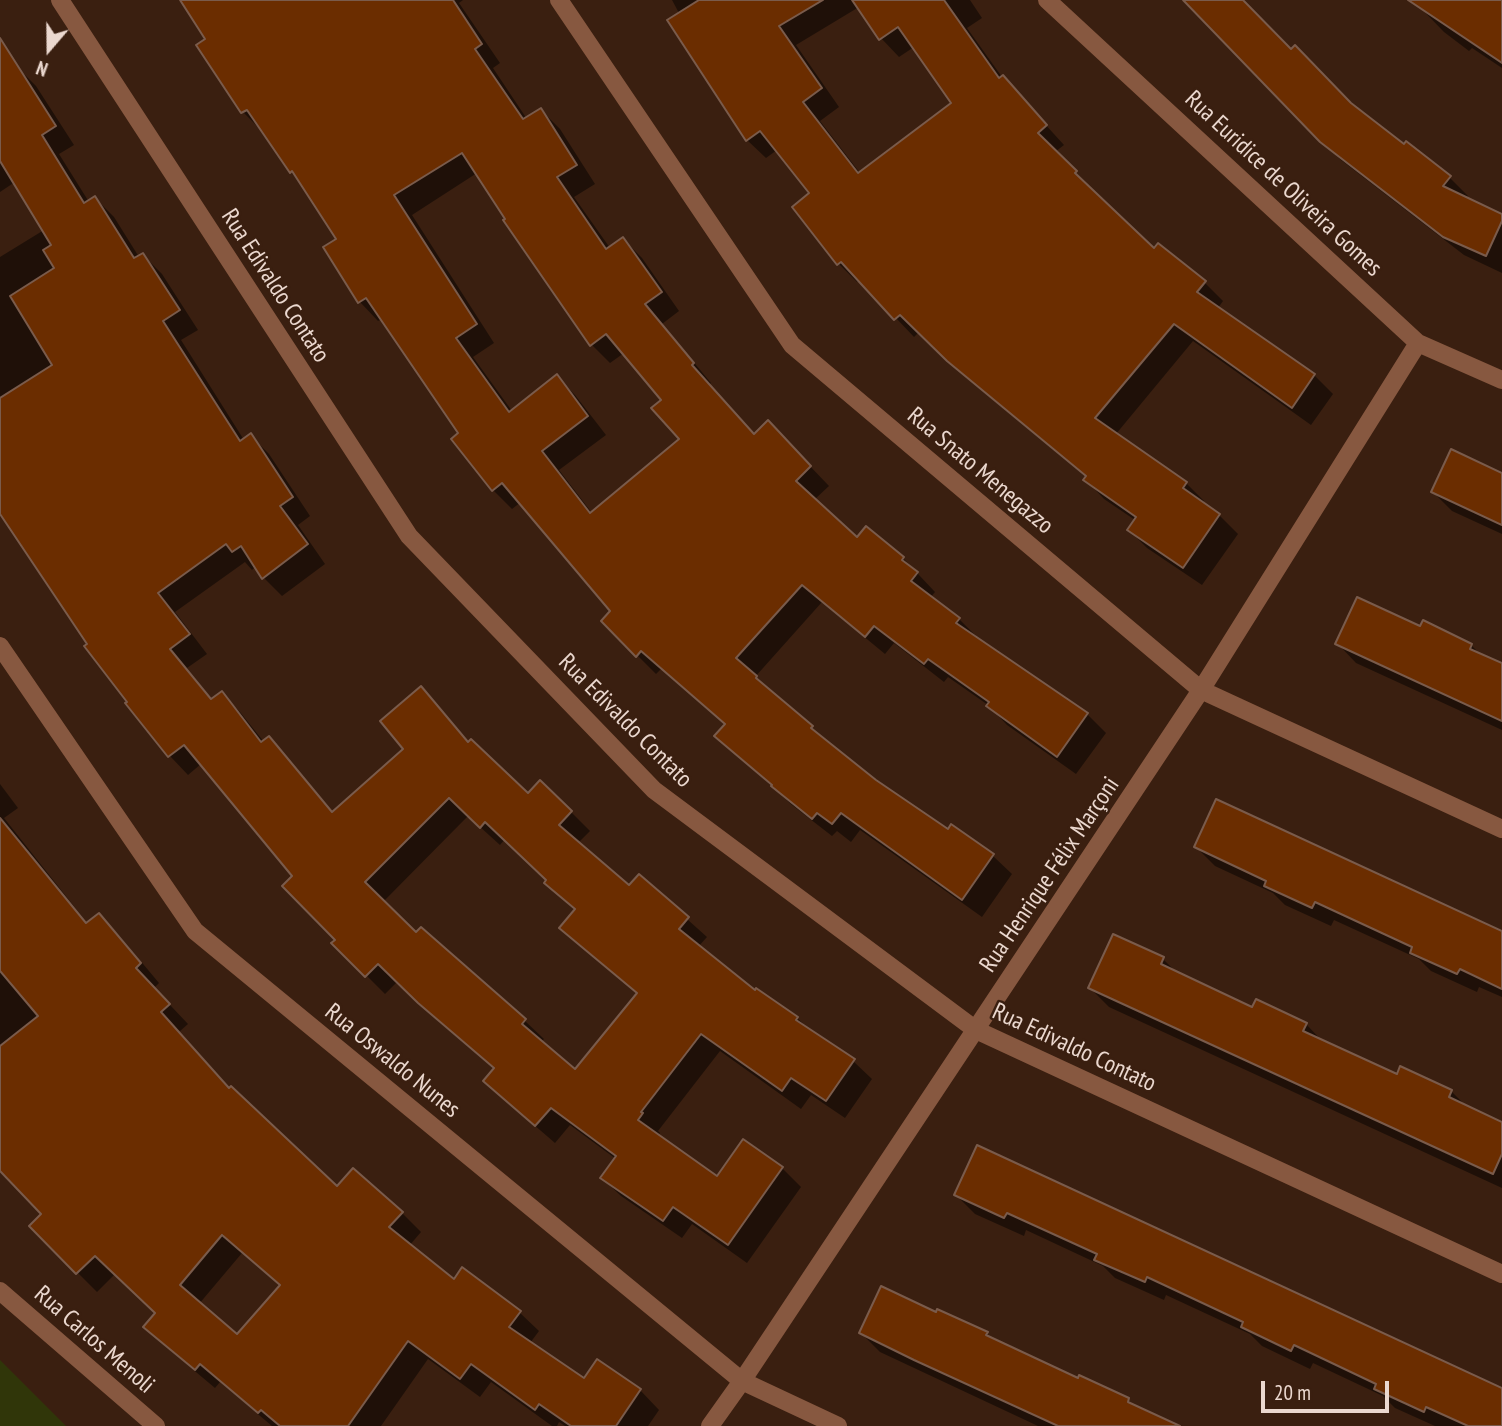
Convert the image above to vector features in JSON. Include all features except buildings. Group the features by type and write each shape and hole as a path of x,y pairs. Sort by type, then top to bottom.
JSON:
{"street":[{"name":"Rua Edivaldo Contato","path":"60,0 409,536 654,790 976,1030 1502,1274"},
{"name":"Rua Snato Menegazzo","path":"559,0 792,345 1201,690 1502,829"},
{"name":"Rua Euridice de Oliveira Gomes","path":"1046,0 1418,343 1502,380"},
{"name":"Rua Henrique Félix Marçoni","path":"710,1426 1201,690 1418,343"},
{"name":"Rua Oswaldo Nunes","path":"0,646 195,931 742,1381 838,1426"},
{"name":"Rua Carlos Menoli","path":"0,1291 156,1426"}],"green space":[{"path":"0,1360 66,1426 0,1426"}]}
